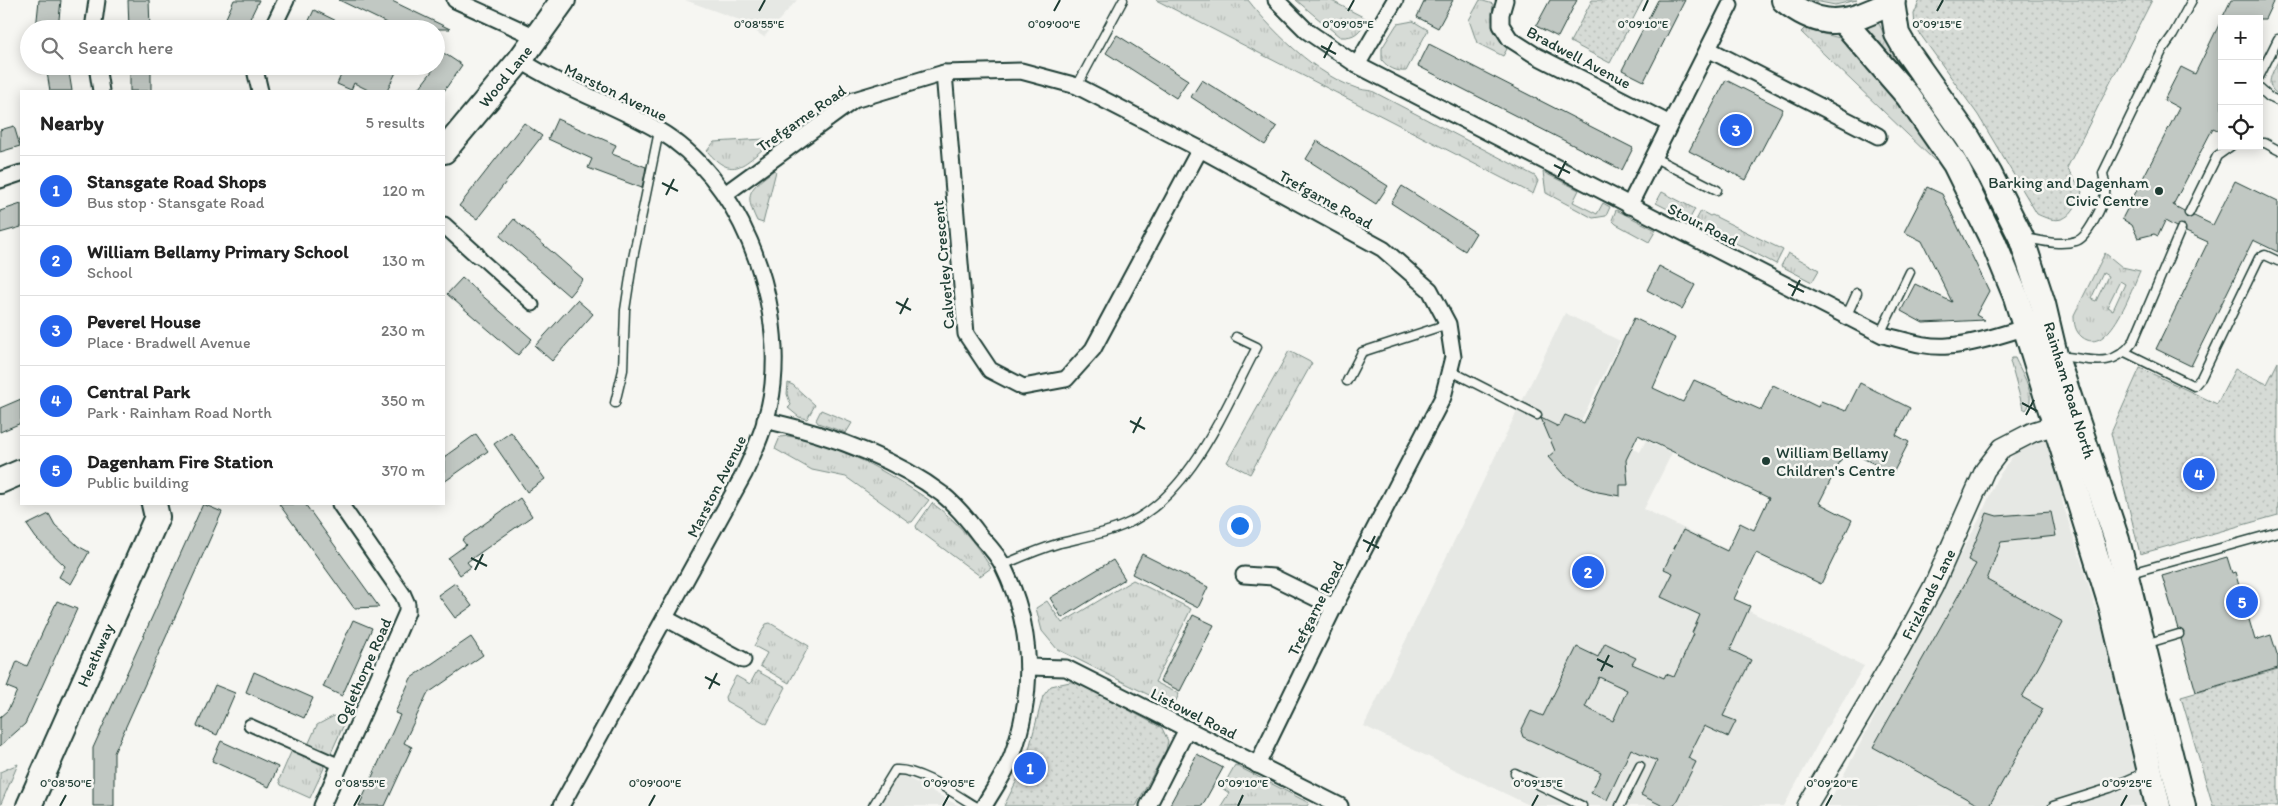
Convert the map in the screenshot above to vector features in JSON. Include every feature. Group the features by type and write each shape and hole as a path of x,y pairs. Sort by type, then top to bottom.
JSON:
{"main road":[{"name":"Wood Lane","path":"445,150 520,60 563,0"},
{"path":"1784,0 1805,16 1820,20 1843,21 1858,18 1893,1"},
{"name":"Rainham Road North","path":"1893,1 1893,18 1900,41 1968,138 1990,175 2021,237 2048,321 2066,422"},
{"name":"Rainham Road North","path":"1843,21 1908,96 1955,164 1993,241 2016,297 2024,328 2066,422 2097,476 2114,578 2131,647 2152,675 2160,767 2170,803"},
{"path":"0,482 20,472"},
{"name":"Heathway","path":"29,806 157,517 154,505"}],"street":[{"path":"95,20 97,0"},
{"path":"276,20 286,0"},
{"path":"455,0 536,37"},
{"name":"Stour Road","path":"1276,0 1307,32 1357,65 1583,183 1880,334 1921,345 1946,347 1967,344 2048,321"},
{"path":"1357,65 1395,0"},
{"name":"Bradwell Avenue","path":"1505,0 1501,14 1501,25 1510,39 1535,55 1670,124"},
{"path":"1629,206 1730,5"},
{"path":"1708,49 1878,136"},
{"name":"Marston Avenue","path":"520,60 540,73 659,131 695,160 725,194 760,268 771,309 774,348 773,385 766,420 744,474 561,806"},
{"name":"Trefgarne Road","path":"725,194 854,100 944,73 1020,71 1077,86 1200,150 1383,250 1430,290 1448,324 1453,357 1443,397 1334,607 1257,764"},
{"name":"Calverley Crescent","path":"944,73 966,334 990,370 1023,387 1066,380 1093,349 1200,150"},
{"path":"98,75 100,90"},
{"path":"256,75 260,90"},
{"path":"0,180 20,173"},
{"path":"445,227 533,305"},
{"path":"766,420 810,431 856,447 914,476 942,495 965,516 1002,564 1020,610 1028,644 1028,667 1024,715 1011,758 984,806"},
{"name":"Frizlands Lane","path":"1807,806 1934,587 1985,470 2002,448 2033,432 2066,422"},
{"name":"Oglethorpe Road","path":"322,806 407,612 407,604 341,505"},
{"path":"1244,575 1273,577 1334,607"},
{"path":"665,618 743,660"},
{"name":"Listowel Road","path":"1028,667 1066,668 1340,806"},
{"path":"250,725 340,765"},
{"path":"1148,806 1187,730"}],"lane":[{"path":"1077,86 1123,0"},
{"path":"2021,237 2060,243 2078,241 2084,236 2096,217 2105,193 2103,173 2163,49 2192,0"},
{"path":"2263,68 2278,39"},
{"path":"2263,92 2278,101"},
{"path":"615,403 623,370 624,310 659,131"},
{"path":"2263,143 2278,150"},
{"path":"2188,213 2217,156 2225,150"},
{"path":"1653,157 1717,190"},
{"path":"2055,355 2106,360 2117,358 2125,352 2132,342 2181,229"},
{"path":"2125,352 2194,386 2201,378 2259,258 2265,255 2278,261"},
{"path":"1880,334 1910,272"},
{"path":"1846,317 1857,293"},
{"path":"1347,381 1362,352 1448,324"},
{"path":"1002,564 1057,544 1122,526 1151,511 1176,488 1197,459 1257,348 1236,337"},
{"path":"1450,370 1537,415"},
{"path":"2114,578 2278,532"},
{"path":"2131,647 2179,634"},
{"path":"1620,806 1640,766"},
{"path":"2053,806 2110,788 2160,767"},
{"path":"873,806 895,770 905,770 940,786 975,806"},
{"path":"1515,773 1582,806"}],"shaded area":[{"path":"685,0 797,0 764,37 737,19"},
{"path":"1565,313 1620,341 1580,423 1640,452 1646,440 1672,453 1644,509 1744,558 1726,600 1864,666 1826,729 1784,806 1531,806 1364,726"},
{"path":"2023,441 2054,441 2063,504 2158,806 1827,806 1981,516 1996,480"},
{"path":"892,769 959,806 871,806"}],"green space":[{"path":"1156,0 1248,0 1287,43 1320,70 1355,88 1372,91 1535,176 1538,181 1533,194"},
{"path":"1296,0 1330,0 1367,19 1362,27 1353,35 1340,37"},
{"path":"1480,0 1493,4 1494,28 1499,39 1507,49 1503,56 1477,43 1469,20"},
{"path":"1592,0 1643,0 1610,63 1570,42"},
{"path":"1810,0 1857,0 1835,5"},
{"path":"1920,0 2152,0 2067,168 2082,192 2074,208 2066,217 2054,220 2037,214 1978,115 1915,27 1914,14"},
{"path":"1413,21 1428,30 1406,71 1393,69 1382,60 1382,48 1397,24"},
{"path":"1878,22 1889,44 1954,134 1946,139 1865,29"},
{"path":"1804,29 1844,39 1901,106 1940,162 1934,160 1801,32"},
{"path":"2278,61 2278,94 2273,91 2270,79"},
{"path":"764,139 768,145 752,159 738,167 724,166 707,151 714,142"},
{"path":"774,170 776,171 763,223 757,221 753,211 750,203 751,192 759,182"},
{"path":"1543,172 1579,190 1573,202 1597,214 1603,203 1610,207 1606,216 1593,218 1546,193"},
{"path":"1662,192 1695,209 1689,220 1656,203"},
{"path":"1616,210 1656,230 1649,242 1616,224 1612,220"},
{"path":"1701,211 1783,250 1776,264 1695,222"},
{"path":"1788,253 1819,270 1812,282 1781,266"},
{"path":"2105,253 2122,267 2140,271 2118,318 2110,330 2101,338 2092,341 2082,337 2075,327 2074,315","holes":["2103,273 2108,276 2096,301 2091,299","2120,281 2125,284 2113,310 2107,307"]},
{"path":"1289,351 1312,363 1250,474 1227,462"},
{"path":"2012,358 2015,358 2029,391 2030,398 2026,410 2023,408 2010,361"},
{"path":"2278,362 2278,515 2140,554 2111,433 2140,368 2217,404 2235,369 2267,384"},
{"path":"788,383 793,385 815,405 807,419 799,417 788,408 791,405 787,394"},
{"path":"821,410 852,423 846,433 818,423 816,420"},
{"path":"788,436 825,445 844,452 879,469 929,500 912,522 909,522 846,477 812,470 775,449 780,437"},
{"path":"932,503 950,517 965,533 979,549 991,568 980,576 917,529 916,526"},
{"path":"1133,580 1191,609 1155,682 1179,694 1173,707 1057,649 1042,631 1036,608 1047,601 1062,623"},
{"path":"770,623 809,646 789,683 760,666 767,653 754,646 766,624"},
{"path":"2278,669 2278,806 2213,806 2181,697"},
{"path":"757,671 786,687 767,724 726,701 725,697 736,676 750,684"},
{"path":"1075,681 1162,728 1168,741 1166,750 1136,806 1004,806 1025,764 1043,696 1051,686"},
{"path":"334,716 345,722 330,755 308,745 317,725"},
{"path":"292,750 323,763 324,768 310,798 281,785 279,780"},
{"path":"18,764 0,806 0,772"},
{"path":"1235,765 1309,803 1307,806 1221,806 1229,793 1222,788"}],"building":[{"path":"39,0 61,0 59,20 37,20"},
{"path":"128,0 149,0 150,20 129,20"},
{"path":"234,0 259,0 249,20 225,20"},
{"path":"339,0 390,0 431,20 380,20"},
{"path":"1425,0 1453,0 1438,28 1417,17"},
{"path":"1550,0 1577,0 1558,37 1536,26"},
{"path":"1658,0 1685,0 1644,81 1622,70"},
{"name":"Barking and Dagenham Civic Centre","path":"2231,0 2274,0 2265,19 2263,19 2263,15 2224,15"},
{"path":"314,10 335,20 309,20"},
{"name":"Barking and Dagenham Civic Centre","path":"2218,27 2218,130 2213,128 2173,205 2184,211 2187,218 2194,216 2213,225 2235,181 2278,202 2278,252 2253,240 2191,366 2156,349 2208,242 2186,232 2184,224 2176,227 2165,221 2158,236 2154,234 2138,238 2132,225 2122,219 2179,108 2164,100 2181,67 2195,74"},
{"path":"1117,35 1188,80 1176,98 1106,53"},
{"path":"1429,44 1633,148 1622,170 1418,66"},
{"path":"445,54 462,65 445,90 418,90 429,75 445,75"},
{"path":"47,75 69,75 72,90 50,90"},
{"path":"130,75 151,75 151,90 130,90"},
{"path":"341,75 395,75 387,90 368,90 354,83 351,90 337,84"},
{"path":"1202,80 1277,127 1265,145 1191,97"},
{"path":"1726,80 1783,109 1746,180 1689,151"},
{"path":"557,119 616,145 612,154 646,167 642,188 588,168 592,159 548,139"},
{"path":"524,123 542,136 477,219 459,206"},
{"path":"14,126 20,146 0,152 0,130"},
{"path":"1317,141 1388,186 1376,204 1306,159"},
{"path":"1402,186 1476,233 1465,251 1391,203"},
{"path":"1927,187 1942,194 1989,291 1976,315 1985,320 1923,323 1901,311 1915,284 1952,302 1922,241 1904,232"},
{"path":"20,204 20,227 0,233 0,211"},
{"path":"514,219 583,279 569,296 500,236"},
{"path":"1659,266 1695,285 1682,309 1647,290"},
{"path":"462,278 532,339 518,355 447,294"},
{"path":"577,300 593,314 552,361 535,346"},
{"path":"1634,318 1675,338 1653,388 1683,402 1694,380 1761,410 1773,385 1818,407 1821,401 1846,411 1860,383 1910,408 1896,435 1909,442 1893,473 1846,450 1819,503 1852,520 1821,584 1756,553 1734,599 1750,606 1730,650 1751,660 1723,716 1736,721 1728,737 1704,726 1688,758 1696,762 1674,806 1663,806 1641,795 1657,761 1631,749 1607,800 1591,793 1601,772 1523,737 1521,731 1531,711 1543,716 1577,647 1598,657 1605,643 1636,658 1632,664 1664,678 1666,674 1674,677 1694,634 1692,633 1700,615 1661,597 1673,573 1664,569 1683,530 1727,551 1740,523 1754,530 1769,498 1638,435 1626,460 1628,485 1620,485 1620,496 1598,492 1582,486 1563,474 1548,457 1555,451 1541,418 1559,427 1565,415 1584,423","holes":["1599,677 1627,690 1613,721 1585,707"]},
{"path":"20,399 20,423 0,432 0,408"},
{"path":"511,432 545,479 527,492 494,444"},
{"path":"476,434 488,451 445,481 445,456"},
{"path":"520,498 532,516 467,562 471,567 460,575 448,558 466,545 462,540"},
{"path":"203,505 222,512 114,753 114,806 93,806 93,748"},
{"path":"280,505 306,505 379,607 354,608"},
{"path":"2051,512 2056,536 2001,542 1987,580 2063,622 2022,697 2043,709 1989,806 1980,806 1873,747 1976,564 1968,560 1987,513 1997,516"},
{"path":"49,514 55,525 78,546 89,552 71,584 59,577 65,566 36,538 27,525"},
{"path":"1142,554 1208,587 1198,608 1132,574"},
{"path":"2227,557 2232,573 2235,572 2255,640 2271,635 2278,657 2278,668 2196,692 2181,639 2184,632 2178,629 2162,576"},
{"path":"1113,560 1125,579 1062,618 1050,598"},
{"path":"455,583 472,606 455,618 438,595"},
{"path":"57,601 77,609 25,724 0,746 0,717 8,710 17,691 7,687 17,661 27,666"},
{"path":"1193,615 1214,625 1180,691 1160,681"},
{"path":"353,620 372,628 342,696 323,687"},
{"path":"471,637 483,655 427,694 404,743 412,747 385,806 359,806 400,715 395,713 411,678"},
{"path":"254,672 313,698 304,718 246,692"},
{"path":"215,685 235,693 217,735 197,726"},
{"path":"221,741 278,767 269,787 212,761"},
{"path":"1197,754 1223,768 1202,806 1169,806"}],"place":[{"name":"Peverel House","path":"1736,130"},
{"name":"Barking and Dagenham Civic Centre","path":"2159,191"},
{"name":"William Bellamy Children's Centre","path":"1766,461"},
{"name":"Central Park","path":"2199,474"},
{"name":"William Bellamy Primary School","path":"1588,572"},
{"name":"Dagenham Fire Station","path":"2242,602"},
{"name":"Stansgate Road Shops","path":"1030,768"}]}
